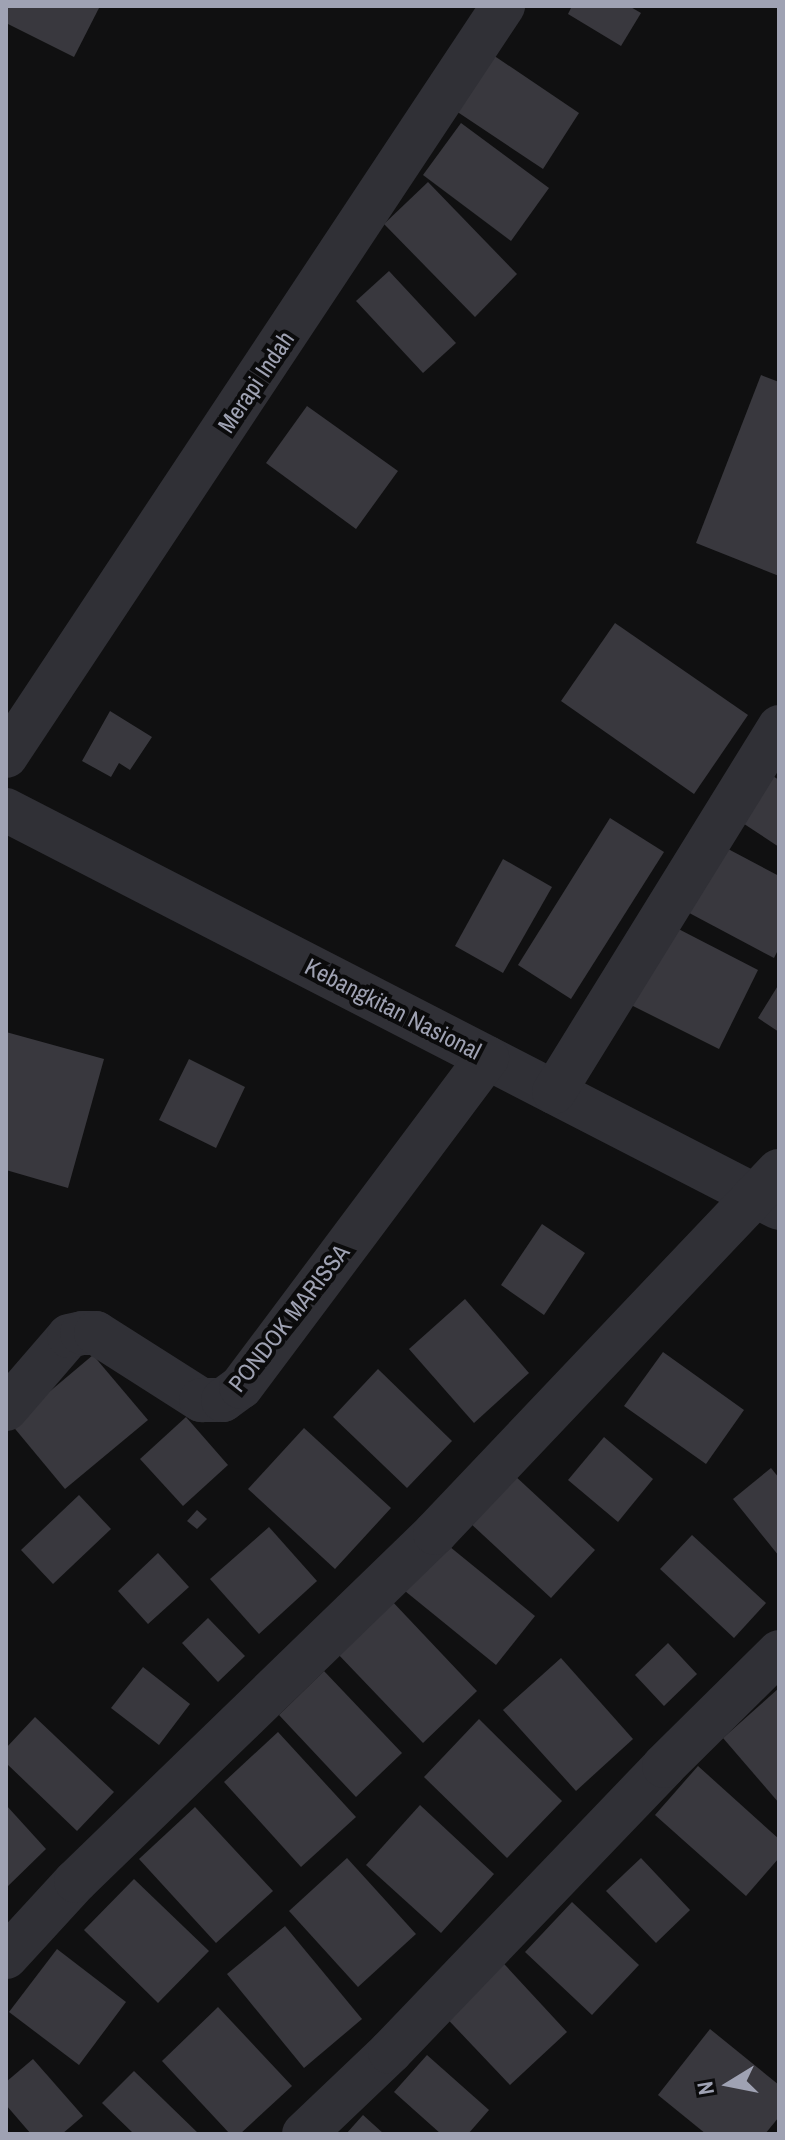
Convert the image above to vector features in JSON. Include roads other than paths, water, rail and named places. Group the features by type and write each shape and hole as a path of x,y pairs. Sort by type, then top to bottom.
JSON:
{"street":[{"name":"Merapi Indah","path":"6,756 503,6"},
{"path":"554,1092 779,727"},
{"name":"Kebangkitan Nasional","path":"6,810 554,1092 771,1191"},
{"name":"PONDOK MARISSA","path":"6,1409 69,1336 82,1333 96,1333 201,1400 223,1400 241,1387 487,1058"},
{"path":"6,1957 76,1881 435,1533 771,1191"},
{"path":"304,2134 390,2052 664,1766 779,1652"}]}
